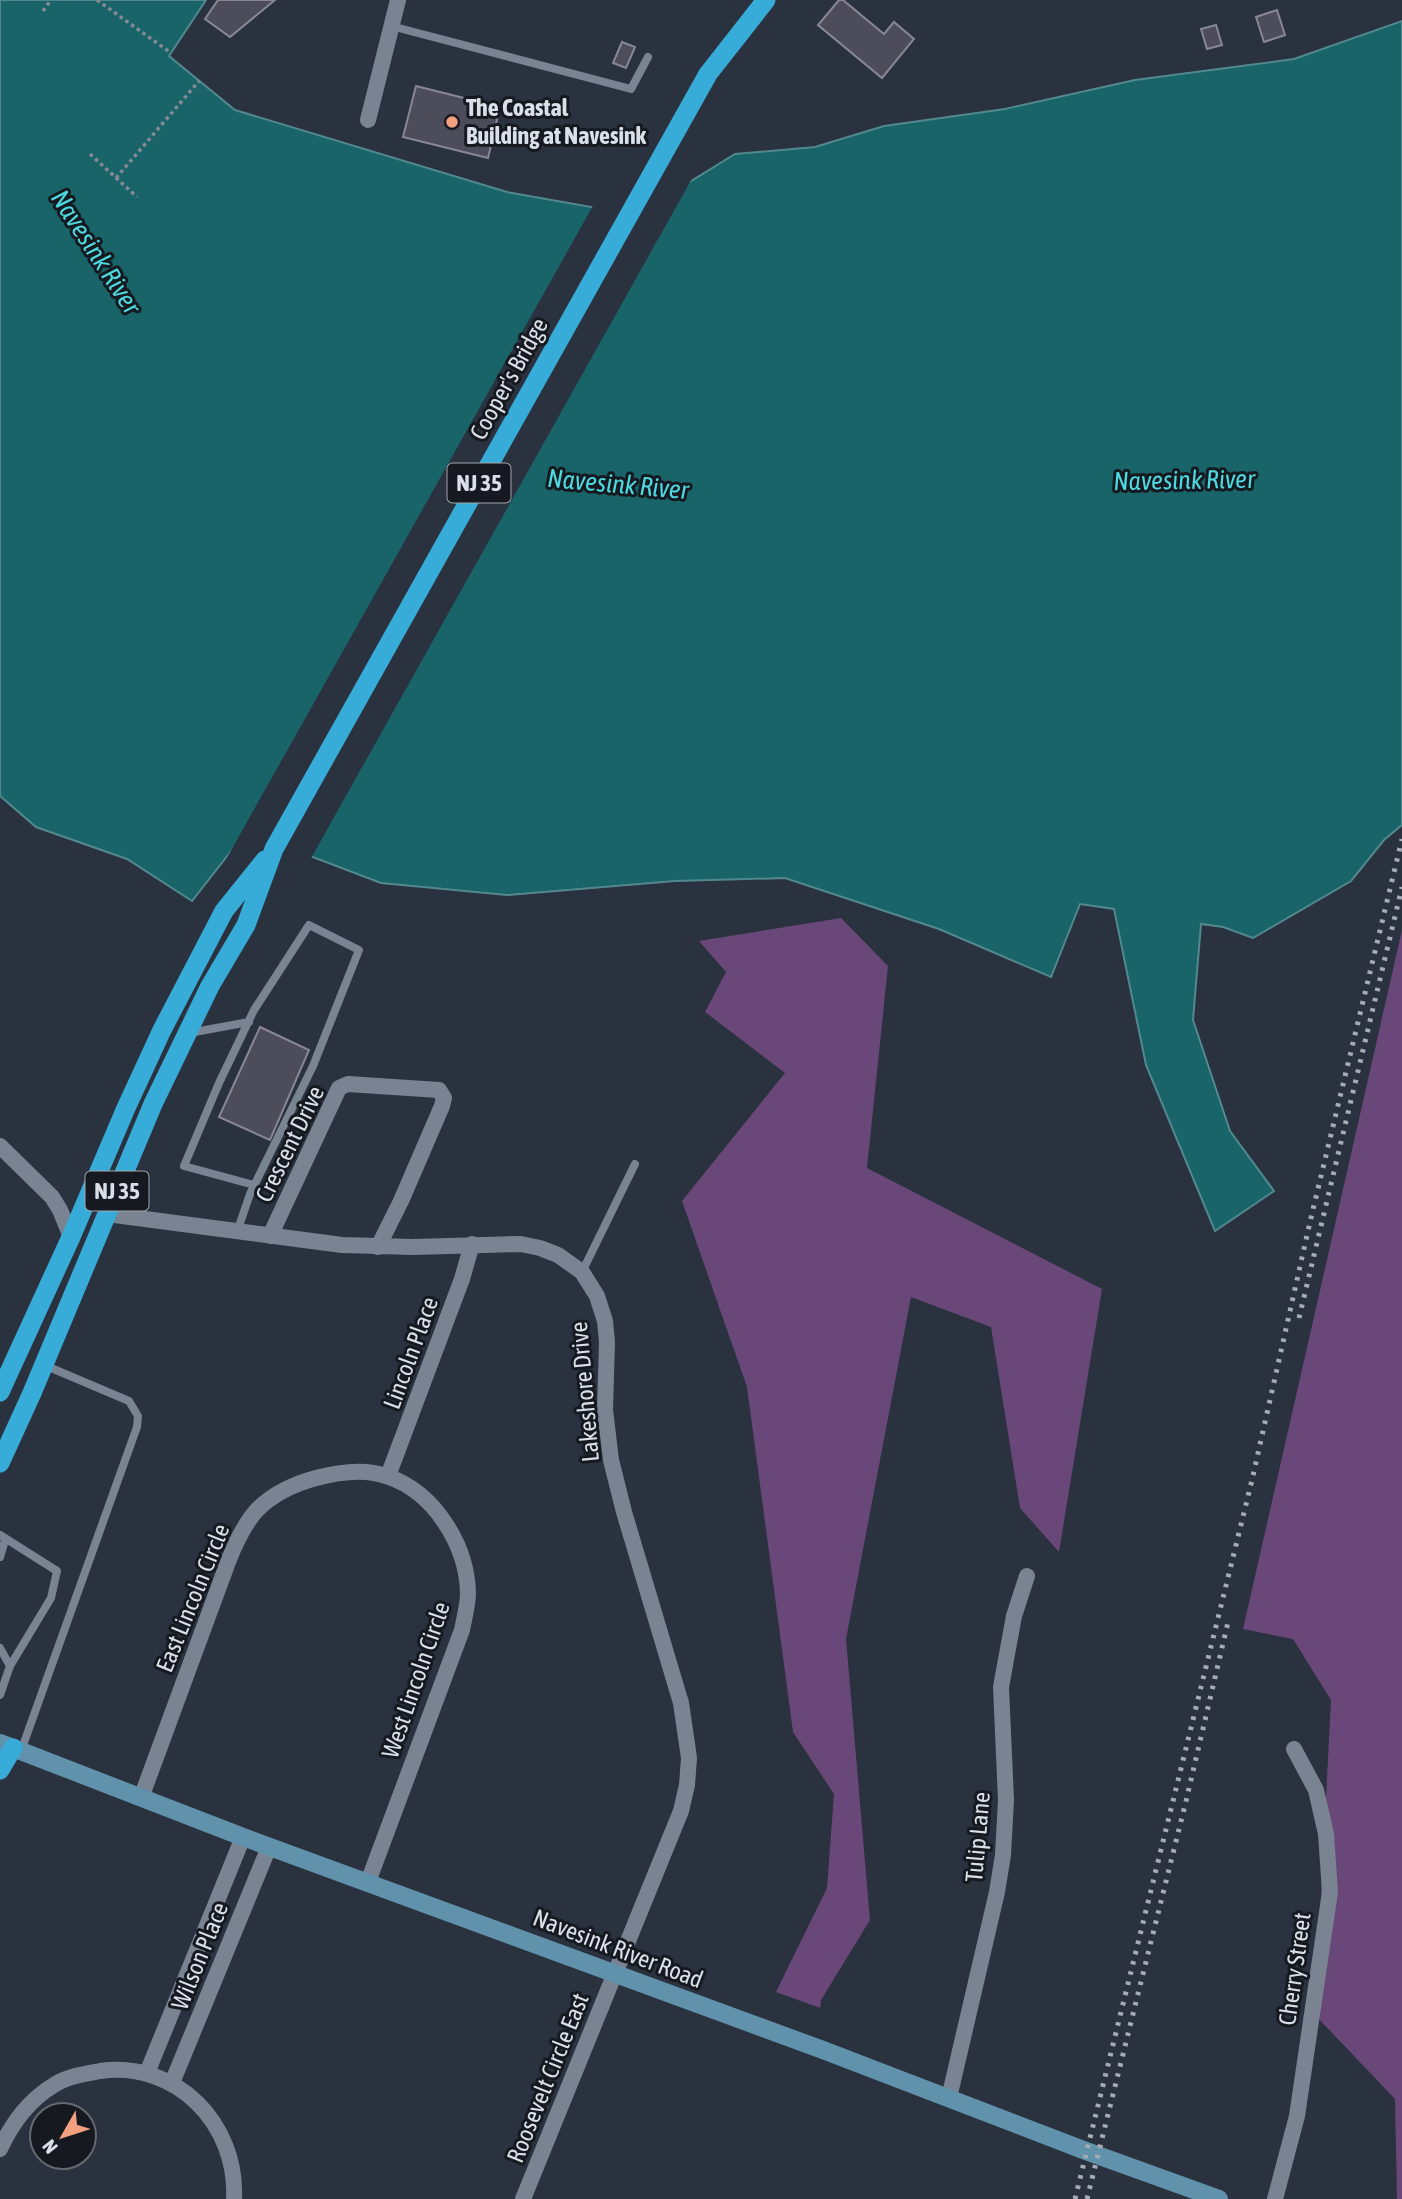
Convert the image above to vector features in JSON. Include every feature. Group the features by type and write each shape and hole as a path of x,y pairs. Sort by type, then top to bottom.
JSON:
{"highway":[{"name":"Cooper's Bridge","path":"274,849 708,74 766,0"},
{"name":"NJ 35","path":"0,1392 126,1108 195,964 223,911 274,849"},
{"name":"NJ 35","path":"0,1463 153,1104 186,1034 246,925 274,849"},
{"path":"0,1770 11,1747"}],"main road":[{"name":"Navesink River Road","path":"11,1747 269,1847 1219,2199"}],"street":[{"path":"368,120 398,0"},
{"name":"Crescent Drive","path":"270,1236 339,1088 348,1084 439,1090 444,1098 442,1106 378,1247"},
{"path":"0,1146 52,1197 71,1237"},
{"name":"Lakeshore Drive","path":"107,1214 237,1232 378,1247 521,1244 558,1255 582,1272 597,1296 605,1321 606,1410 611,1461 681,1703 689,1758 681,1811 614,1974"},
{"name":"Lincoln Place","path":"388,1476 462,1279 472,1244"},
{"name":"East Lincoln Circle","path":"141,1798 228,1562 240,1534 257,1510 293,1484 335,1473 366,1472 388,1476"},
{"name":"West Lincoln Circle","path":"368,1882 462,1630 468,1594 460,1548 442,1517 411,1489 388,1476"},
{"name":"Tulip Lane","path":"948,2098 997,1892 1003,1855 1006,1800 1001,1687 1014,1616 1027,1576"},
{"name":"Cherry Street","path":"1275,2199 1297,2116 1329,1892 1326,1834 1316,1790 1294,1749"},
{"name":"Wilson Place","path":"147,2073 243,1837"},
{"name":"Wilson Place","path":"172,2083 269,1847"},
{"name":"Roosevelt Circle East","path":"523,2199 614,1974"},
{"path":"0,2149 22,2112 54,2085 76,2075 118,2069 147,2073 184,2090 214,2121 232,2159 234,2199"}],"lane":[{"path":"391,26 631,89 648,57"},
{"path":"237,1232 254,1185 313,1066 359,950 309,925 249,1022 219,1083 184,1166 254,1185"},
{"path":"186,1034 249,1022"},
{"path":"582,1272 635,1164"},
{"path":"11,1747 81,1588 137,1427 138,1416 129,1401 44,1365"},
{"path":"0,1557 3,1538 57,1571 51,1598 10,1666 0,1695"},
{"path":"0,1648 10,1666"}],"path":[{"path":"43,11 51,0"},
{"path":"97,0 171,53"},
{"path":"116,178 199,81"},
{"path":"90,154 137,197"}],"shaded area":[{"path":"841,918 888,966 867,1168 1102,1289 1059,1552 1020,1508 991,1327 911,1297 846,1639 870,1920 821,2000 820,2008 776,1992 827,1888 834,1794 793,1732 747,1387 682,1201 785,1073 705,1012 726,972 699,941"},
{"path":"1402,930 1402,2199 1397,2199 1395,2099 1315,2015 1331,1700 1293,1639 1243,1629"}],"water":[{"name":"Navesink River","path":"0,0 206,0 169,56 235,110 507,192 636,215 735,154 815,147 884,126 1005,109 1135,80 1294,59 1402,21 1402,825 1384,840 1351,881 1253,938 1223,927 1201,924 1193,1020 1230,1131 1274,1191 1215,1231 1146,1065 1114,909 1080,904 1051,977 939,929 785,878 675,881 507,895 381,883 297,851 239,841 192,901 127,859 36,827 0,796"}],"pier":[{"path":"694,175 310,860 296,854 241,845 224,863 594,204 635,212"}],"building":[{"path":"218,0 275,0 230,37 205,19"},
{"path":"839,0 843,0 884,34 894,22 914,39 882,78 818,25"},
{"path":"1277,10 1285,35 1264,42 1256,17"},
{"path":"1216,25 1222,45 1207,49 1201,29"},
{"path":"622,42 635,47 626,68 613,63"},
{"name":"The Coastal Building at Navesink","path":"416,86 500,107 488,158 403,137"},
{"path":"260,1027 309,1050 270,1140 219,1117"}],"railway":[{"path":"1075,2199 1252,1480 1310,1222 1402,839"},
{"path":"1299,1318 1402,887"},
{"path":"1087,2199 1229,1618"}],"place":[{"name":"The Coastal Building at Navesink","path":"452,122"}]}
